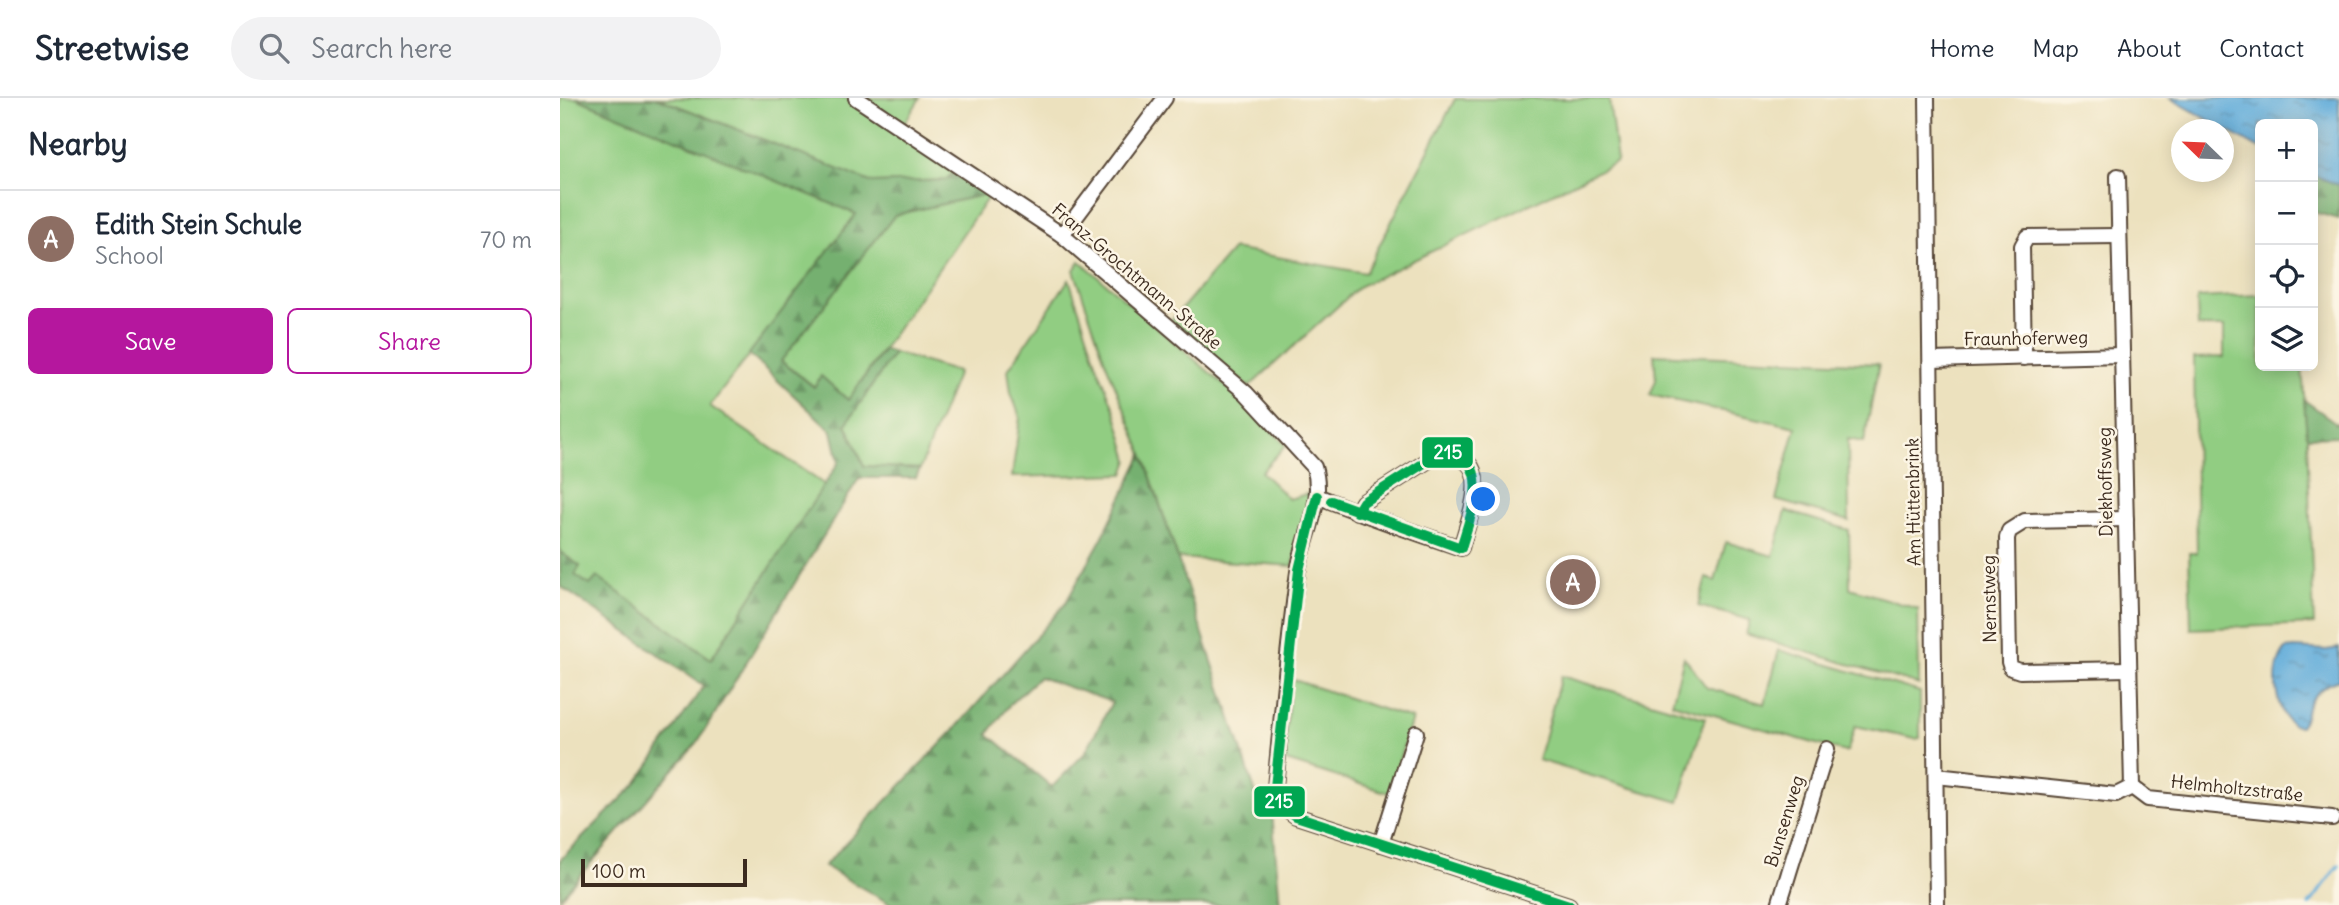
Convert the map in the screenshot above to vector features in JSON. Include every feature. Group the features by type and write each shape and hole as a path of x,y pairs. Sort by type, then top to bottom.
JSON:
{"street":[{"name":"Franz-Grochtmann-Straße","path":"856,98 1062,235 1246,393 1314,467 1318,481 1317,496 1298,570 1285,682 1275,787 1280,804 1296,816 1569,905"},
{"path":"1062,235 1165,98"},
{"name":"Am Hüttenbrink","path":"1927,98 1937,905"},
{"name":"Diekhoffsweg","path":"2119,176 2132,787"},
{"path":"2024,358 2021,246 2027,237 2119,236"},
{"name":"Fraunhoferweg","path":"1931,360 2122,355"},
{"path":"1317,496 1357,512 1461,548 1476,477 1466,461 1443,451 1363,502 1357,512"},
{"name":"Nernstweg","path":"2126,519 2025,521 2009,531 2009,648 2011,668 2020,671 2129,669"},
{"path":"1381,844 1416,733"},
{"name":"Bunsenweg","path":"1779,905 1827,749"},
{"path":"1936,776 2116,795 2132,787"},
{"name":"Helmholtzstraße","path":"2132,787 2148,799 2332,818"}],"green space":[{"path":"560,98 576,98 857,214 710,406 825,485 711,659 597,577 590,586 574,575 580,566 560,552"},
{"path":"576,98 658,98 873,183 946,180 956,169 991,193 895,215 781,361 814,387 821,376 848,400 884,350 894,353 846,424 864,466 920,469 916,478 859,478 697,743 560,898 560,860 636,784 704,686 560,586 560,552 580,566 575,575 590,585 597,577 711,659 839,462 832,431 749,354 856,214"},
{"path":"658,98 846,98 956,169 946,180 873,183"},
{"path":"865,98 920,98 904,124"},
{"path":"1455,99 1609,99 1617,162 1360,286 1249,387 1171,321 1233,249 1365,273"},
{"path":"2318,177 2339,185 2339,219 2318,213"},
{"path":"991,193 848,400 822,377 815,387 781,361 895,215"},
{"path":"1080,261 1244,402 1286,445 1261,472 1289,499 1310,493 1293,566 1178,558 1143,454 1105,361 1074,270"},
{"path":"1069,279 1115,411 1129,460 1124,474 1012,477 1020,417 1011,393 1008,370"},
{"path":"2255,295 2255,371 2302,371 2314,624 2191,629 2189,553 2197,553 2194,358 2224,357 2224,327 2198,327 2197,298"},
{"path":"894,353 958,372 920,469 864,466 846,424"},
{"path":"1654,354 1879,364 1864,442 1848,439 1849,521 1776,500 1796,427 1650,395 1656,380"},
{"path":"2304,400 2339,425 2339,436 2307,437"},
{"path":"1143,454 1261,809 1272,811 1280,905 892,905 824,866 956,728 1065,604 1102,538","holes":["1039,677 1112,702 1085,753 1052,787 988,734 1011,703"]},
{"path":"1786,511 1849,530 1850,588 1918,609 1919,685 1746,634 1750,620 1698,606 1706,578 1715,581 1726,542 1773,556"},
{"path":"1779,650 1920,692 1920,738 1855,726 1845,752 1672,703 1684,657 1707,688 1765,704"},
{"path":"1561,676 1705,718 1679,802 1538,760"},
{"path":"1291,679 1412,719 1389,793 1283,760"}],"water":[{"path":"2170,98 2339,98 2339,185 2318,177 2318,119 2255,119 2255,146 2234,134 2234,119 2207,119"},
{"path":"2339,648 2339,680 2313,696 2300,726 2292,725 2286,718 2276,688 2281,657 2286,649"}],"waterway":[{"path":"2309,905 2339,865"}],"transit line":[{"name":"215","path":"1357,512 1363,502 1443,451 1453,454 1468,463 1475,481 1474,504 1461,548"},
{"name":"215","path":"1317,496 1299,570 1275,787 1280,804 1296,816 1569,905"},
{"name":"215","path":"1331,501 1461,548"}],"place":[{"name":"Edith Stein Schule","path":"1573,582"}]}
